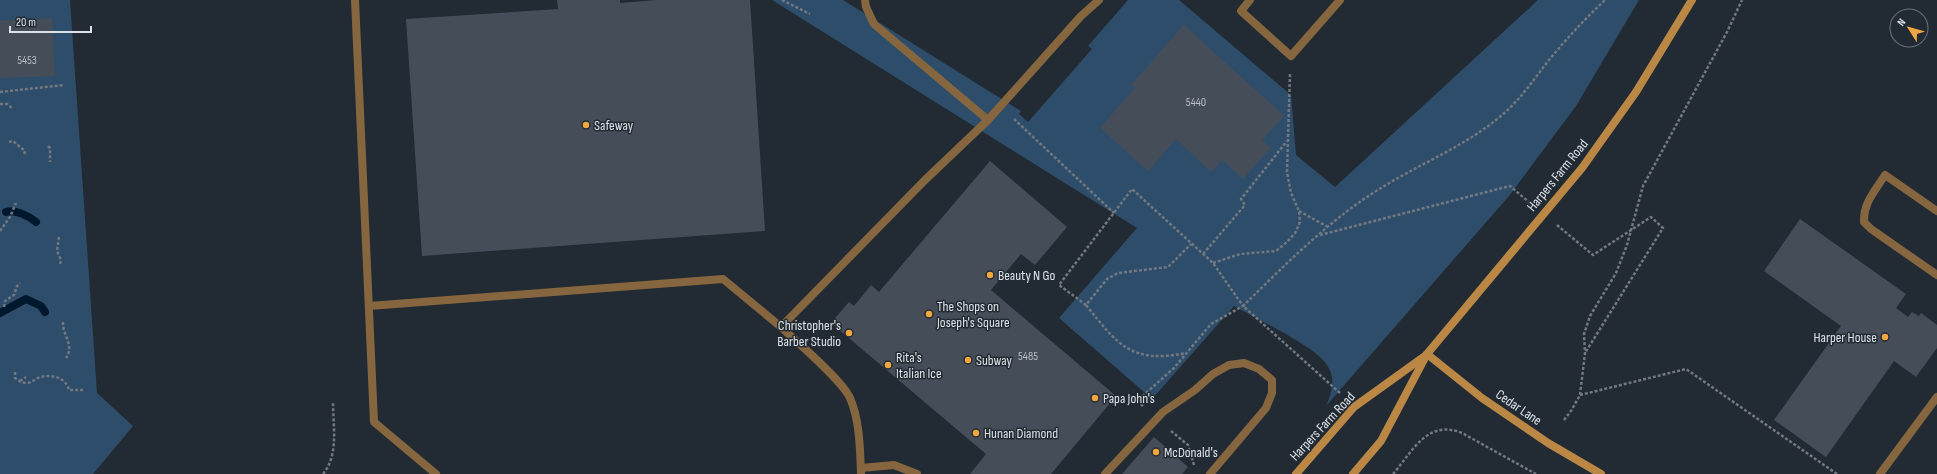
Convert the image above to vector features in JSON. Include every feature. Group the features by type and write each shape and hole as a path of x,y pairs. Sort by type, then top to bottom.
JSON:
{"main road":[{"name":"Harpers Farm Road","path":"1353,474 1381,441 1427,354 1515,246 1582,168 1636,92 1692,0"},
{"name":"Harpers Farm Road","path":"1296,474 1354,407 1427,354"},
{"name":"Cedar Lane","path":"1427,354 1482,398 1548,442 1601,474"}],"lane":[{"path":"355,0 374,422 436,474"},
{"path":"865,0 866,7 874,24 988,120"},
{"path":"781,328 925,180 988,120 1080,16 1099,0"},
{"path":"1250,0 1241,11 1291,56 1340,0"},
{"path":"1937,211 1885,175 1867,201 1864,212 1864,222 1871,229 1937,275"},
{"path":"369,306 723,279 781,328 839,383 850,397 857,420 861,471 894,465 917,474"},
{"path":"1105,474 1163,412 1195,390 1213,374 1229,365 1244,363 1259,369 1272,380 1272,394 1266,408 1210,474"},
{"path":"1880,474 1937,397"}],"path":[{"path":"782,0 810,14"},
{"path":"1340,393 1243,306 1213,263 1132,190 1059,285 1086,305 1108,332 1122,346 1137,353 1163,357 1186,353 1211,324 1243,306 1289,262 1329,227 1379,188 1466,142 1503,115 1527,89 1573,30 1605,0"},
{"path":"1564,420 1572,411 1580,395 1585,354 1584,334 1590,316 1616,273 1627,245 1643,186 1727,32 1742,0"},
{"path":"1213,263 1240,254 1276,251 1296,233 1300,222 1299,211 1291,193 1288,172 1287,141 1291,56"},
{"path":"0,92 64,85"},
{"path":"0,104 7,104 12,108"},
{"path":"1000,106 1114,213"},
{"path":"8,142 13,141 17,144 25,151 24,155"},
{"path":"1203,254 1245,205 1241,199 1287,141"},
{"path":"48,146 50,150 50,162"},
{"path":"0,231 10,218 16,203"},
{"path":"1299,211 1329,227"},
{"path":"1319,236 1358,226"},
{"path":"59,237 57,252 60,264"},
{"path":"1086,305 1107,280 1118,273 1168,267 1191,244"},
{"path":"4,308 5,301 14,295 20,282"},
{"path":"63,322 64,330 70,346 66,358"},
{"path":"1580,395 1686,369 1837,474"},
{"path":"15,372 16,378 19,381 27,383 42,377 52,376 67,384 69,390 85,390"},
{"path":"19,381 26,377"},
{"path":"323,474 331,462 334,452 332,402"},
{"path":"1393,474 1427,434 1434,430 1443,429 1452,429 1462,433 1536,474"}],"shaded area":[{"path":"0,0 70,0 97,393 133,426 93,474 0,474"},
{"path":"772,0 843,0 1021,111 1019,114 1028,122 1092,49 1088,46 1128,0 1179,0 1291,95 1296,155 1335,187 1538,0 1639,0 1576,106 1509,196 1326,406 1330,396 1332,380 1330,370 1321,358 1311,350 1270,325 1234,306 1152,399 1059,318 1137,228"}],"building":[{"name":"Safeway","path":"557,0 620,0 620,3 657,0 750,0 765,231 422,256 406,19 558,9"},
{"path":"52,18 55,76 0,78 0,21"},
{"path":"1184,25 1284,116 1262,140 1271,148 1243,179 1222,160 1211,172 1176,139 1148,171 1100,128 1135,88 1131,85"},
{"name":"The Shops on Joseph's Square","path":"990,161 1067,227 1035,265 1021,254 991,290 1116,396 1051,474 970,474 986,454 831,323 849,302 854,306 871,285 879,292"},
{"name":"Harper House","path":"1800,219 1906,294 1896,308 1908,317 1912,312 1919,316 1921,313 1937,325 1937,348 1916,377 1894,361 1826,457 1774,420 1841,326 1764,271"},
{"name":"McDonald's","path":"1154,437 1188,467 1182,474 1122,474"}],"waterway":[{"path":"6,212 14,211 30,217 36,222"},
{"path":"0,313 26,299 41,306 45,312"}],"place":[{"name":"Safeway","path":"586,125"},
{"name":"Beauty N Go","path":"990,275"},
{"name":"The Shops on Joseph's Square","path":"929,314"},
{"name":"Christopher's Barber Studio","path":"849,333"},
{"name":"Harper House","path":"1885,337"},
{"name":"Subway","path":"968,360"},
{"name":"Rita's Italian Ice","path":"888,365"},
{"name":"Papa John's","path":"1095,398"},
{"name":"Hunan Diamond","path":"976,433"},
{"name":"McDonald's","path":"1156,452"}]}
